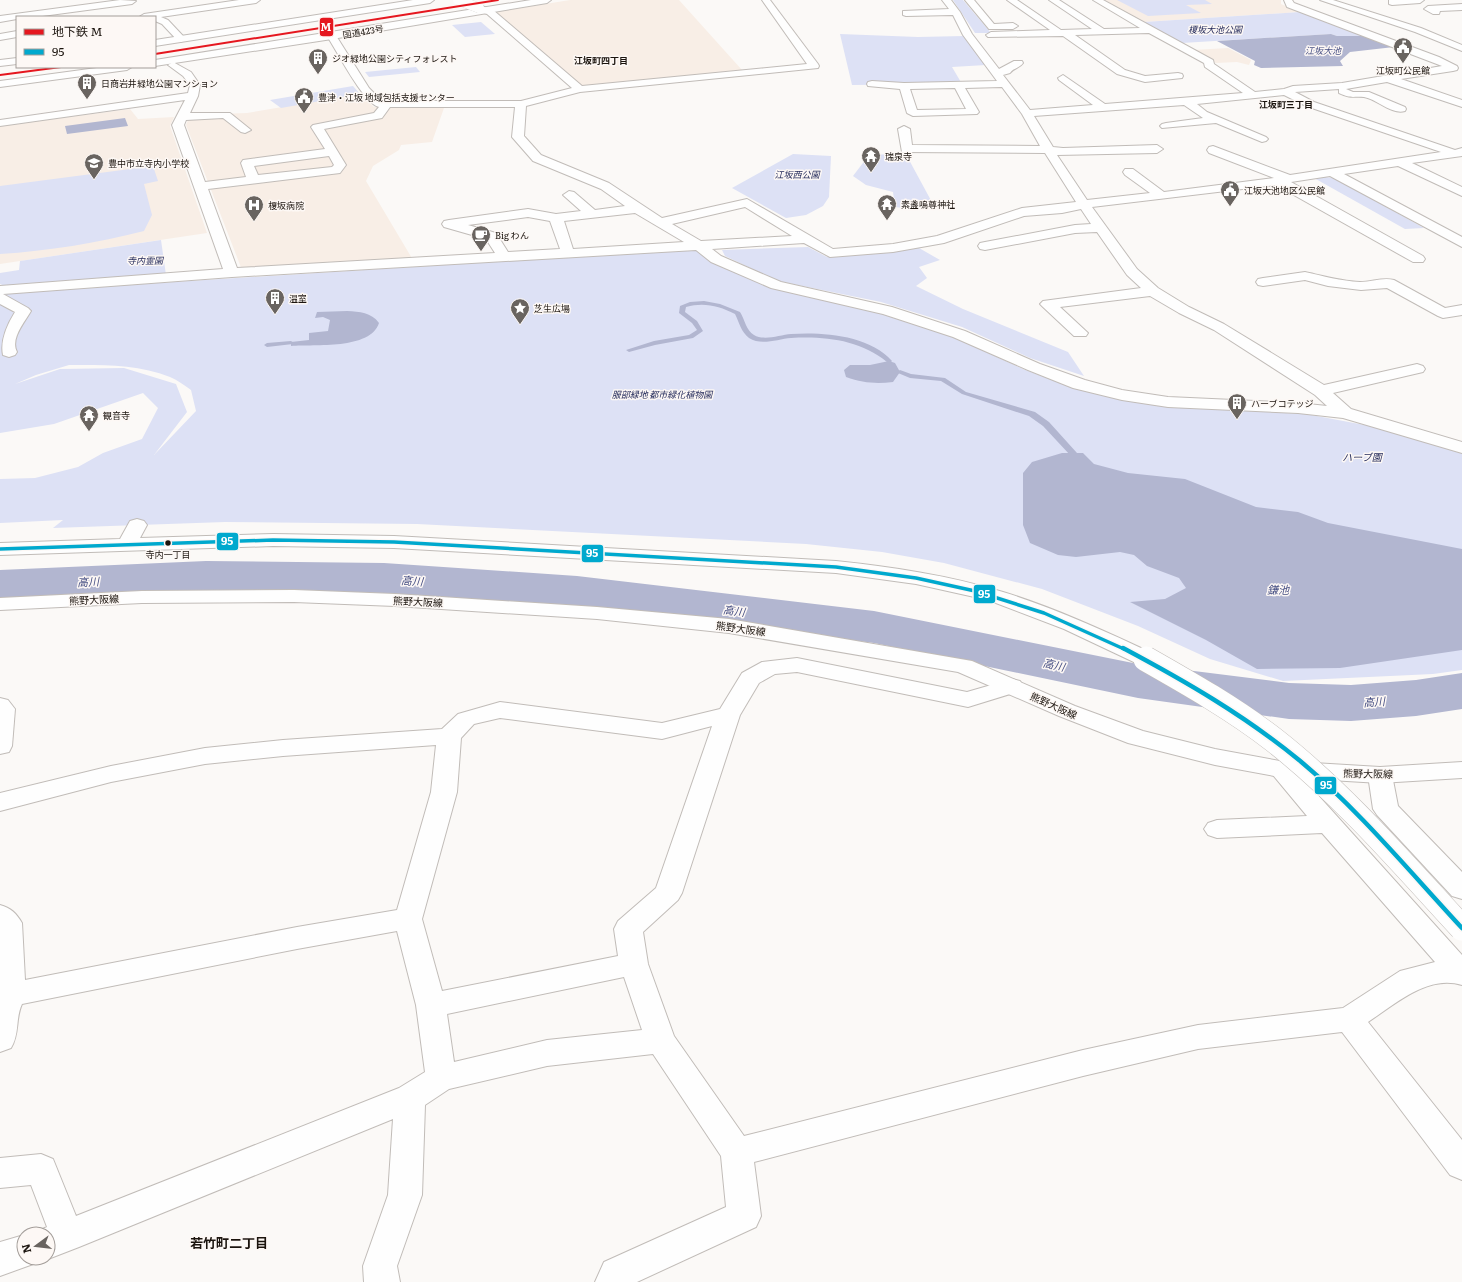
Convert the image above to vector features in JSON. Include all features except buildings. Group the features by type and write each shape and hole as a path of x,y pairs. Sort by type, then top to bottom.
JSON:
{"main road":[{"path":"79,0 99,16"},
{"path":"155,16 235,1 256,0"},
{"name":"国道423号","path":"156,43 430,0"},
{"path":"156,48 460,0 490,12 580,89"},
{"path":"156,58 516,0"},
{"name":"国道423号","path":"156,63 332,36 482,9 547,0"},
{"path":"332,36 366,90 379,104 521,104 580,89 814,66 766,0"},
{"path":"946,0 956,20 1027,113 1048,151 1084,205 1132,272 1153,291 1184,310 1219,327 1321,391 1345,412"},
{"path":"969,0 992,27 1047,25"},
{"path":"1011,0 1056,30"},
{"path":"1053,0 1103,32"},
{"path":"1098,0 1209,62 1209,66 1254,96"},
{"path":"1288,0 1290,5 1457,68"},
{"path":"1324,0 1418,30 1462,48"},
{"path":"1392,2 1420,0"},
{"path":"22,16 131,1 149,16"},
{"path":"1436,12 1428,9 1462,7"},
{"path":"911,25 904,12 956,20"},
{"path":"0,19 16,17"},
{"path":"156,19 165,22 181,39"},
{"path":"991,35 1152,30"},
{"path":"1066,33 1121,72 1145,79 1178,76"},
{"path":"0,37 16,34"},
{"path":"1112,35 1118,39 1163,36"},
{"path":"1171,54 1192,52"},
{"path":"0,64 16,61"},
{"path":"996,73 1006,72 1009,67 1018,63"},
{"path":"173,65 187,74 195,85 193,96 178,125 232,273"},
{"path":"0,69 16,67"},
{"path":"0,78 82,68"},
{"path":"0,84 120,68"},
{"path":"1027,113 1076,111 1103,107 1254,96 1286,92 1293,89 1342,86 1413,73 1457,68"},
{"path":"1107,76 1121,72"},
{"path":"1413,73 1438,82"},
{"path":"1063,78 1103,107"},
{"path":"1386,78 1462,105"},
{"path":"872,84 904,86 959,86 1005,84"},
{"path":"904,86 913,113 973,112 959,86"},
{"path":"1331,86 1351,95 1365,94 1401,109"},
{"path":"1165,92 1186,102 1203,114 1262,139"},
{"path":"1286,92 1310,104 1460,153"},
{"path":"0,123 193,96"},
{"path":"200,186 336,170 340,164 317,127 378,116 387,104"},
{"path":"521,104 518,137 537,158 605,186 637,209 700,246 716,258 776,285 887,310 959,334 1034,367 1079,384 1122,395 1168,402 1298,408 1345,412 1462,448"},
{"path":"1438,109 1462,105"},
{"path":"1156,118 1203,114"},
{"path":"182,117 226,115 245,130"},
{"path":"1166,126 1216,120"},
{"path":"904,129 906,149 1038,149 1048,151 1086,152 1157,149"},
{"path":"1124,142 1134,150"},
{"path":"1213,150 1284,180 1418,260"},
{"path":"254,180 247,163 332,152"},
{"path":"661,222 747,202 830,254 893,248 931,241 984,226 1022,212 1062,209 1084,205 1260,184 1460,153"},
{"path":"1400,162 1462,192"},
{"path":"1129,172 1162,196"},
{"path":"1333,173 1462,243"},
{"path":"1238,176 1260,184"},
{"path":"569,195 592,214"},
{"path":"504,257 492,236 449,224 528,214 556,218 637,209"},
{"path":"556,218 568,253"},
{"path":"984,226 1011,241"},
{"path":"985,246 1075,230 1101,228"},
{"path":"0,290 232,273 806,239"},
{"path":"1263,282 1305,276 1328,282 1361,286 1389,283 1443,313"},
{"path":"1080,333 1048,304 1153,291"},
{"path":"0,298 23,311 7,340 6,346 9,352"},
{"path":"1424,316 1462,310"},
{"path":"1321,391 1417,369"},
{"path":"128,543 137,525"},
{"path":"0,549 128,543 273,540 394,542 836,567 880,572 994,596 1075,625 1146,659 1232,710 1280,745 1347,804 1462,928"},
{"name":"熊野大阪線","path":"0,604 142,597 294,596 395,600 597,613 729,626 927,658 964,666 1067,711 1136,737 1215,757 1280,769 1380,775 1462,770"},
{"path":"613,1282 616,1274 744,1216 737,1152 661,1041 634,964 628,929 668,893 728,715 750,678 770,667 798,665 968,700 1012,686"},
{"path":"0,705 3,709 0,746"},
{"path":"0,802 111,774 205,756 283,748 449,736 466,720 500,710 662,731 728,715"},
{"path":"441,1078 431,1005 408,919 444,792 449,736"},
{"path":"1280,769 1460,972"},
{"path":"1380,775 1386,809 1462,889"},
{"path":"1216,829 1328,824"},
{"path":"0,915 8,923 11,994 4,1010 2,1036 0,1039"},
{"path":"11,994 296,938 408,919"},
{"path":"431,1005 634,964"},
{"path":"737,1152 1083,1063 1198,1037 1349,1019 1410,979 1460,972"},
{"path":"1349,1019 1462,1165"},
{"path":"0,1173 41,1169 58,1239 410,1098 441,1078 547,1053 661,1041"},
{"path":"382,1282 380,1266 405,1195 410,1098"},
{"path":"0,1259 16,1254"}],"shaded area":[{"path":"570,0 679,0 742,70 589,86 581,85 495,12"},
{"path":"1105,0 1281,0 1281,4 1300,12 1144,22"},
{"path":"1228,48 1251,60 1249,65 1237,62 1216,63 1193,50"},
{"path":"360,94 374,107 444,108 432,142 401,145 399,150 373,166 366,181 413,260 242,270 186,125 190,115 247,113"},
{"name":"豊中市立寺内小学校","path":"130,109 138,119 174,117 170,126 207,233 0,264 0,126"}],"green space":[{"path":"953,0 963,0 991,33 975,33"},
{"path":"1117,0 1205,0 1212,4 1186,5 1201,13 1148,16"},
{"name":"榎坂大池公園","path":"1300,12 1364,36 1337,36 1331,34 1182,43 1144,22"},
{"path":"481,22 495,34 465,37 452,25"},
{"path":"840,34 918,37 964,36 986,65 952,67 962,84 852,85"},
{"path":"416,67 420,72 369,77 365,72"},
{"path":"353,86 360,94 281,108 270,100"},
{"name":"江坂西公園","path":"793,154 831,156 829,197 823,206 806,215 786,218 732,188"},
{"path":"895,154 908,158 934,206 912,209 895,207 893,192 866,185 853,176 869,155"},
{"path":"153,166 158,181 144,184 152,215 144,231 72,246 0,254 0,186"},
{"path":"1314,178 1334,178 1424,228 1405,229"},
{"name":"寺内霊園","path":"161,240 166,275 5,286 0,284 0,273 19,270 20,261"},
{"path":"808,247 827,257 919,248 940,260 919,267 927,278 916,286 963,309 1068,352 1084,376 1030,358 962,327 881,302 778,281 725,256 722,250"},
{"name":"服部緑地 都市緑化植物園","path":"695,249 712,261 879,311 958,339 1023,369 1073,388 1117,399 1168,407 1306,414 1370,426 1462,452 1462,670 1433,674 1283,681 1210,659 1138,626 1042,589 944,563 882,552 806,544 417,524 225,522 53,528 63,520 0,523 0,479 35,478 78,467 103,453 142,439 158,408 143,393 54,424 0,433 0,293","holes":["69,365 133,367 170,377 191,390 196,411 154,455 187,412 176,384 124,368 60,369 15,384 36,375"]}],"water":[{"name":"江坂大池","path":"1331,34 1337,36 1364,36 1394,47 1350,52 1340,61 1343,66 1261,68 1254,65 1255,61 1217,41"},
{"path":"125,118 128,126 67,134 65,126"},
{"path":"317,312 361,312 376,319 379,323 374,332 365,338 354,342 327,345 291,346 291,342 309,340 309,333 328,331 330,320 323,317 315,318"},
{"path":"889,361 895,363 900,372 893,382 875,383 858,381 846,377 844,370 850,365 870,365"},
{"name":"鎌池","path":"1062,453 1083,453 1094,464 1128,473 1185,479 1256,507 1298,512 1328,523 1462,549 1462,650 1340,668 1257,669 1206,640 1130,602 1165,599 1186,588 1179,578 1147,566 1134,555 1120,552 1076,557 1058,555 1030,543 1023,525 1023,473 1032,462"}],"waterway":[{"path":"629,350 654,343 691,337 700,331 695,322 682,313 683,306 704,303 725,307 738,313 748,334 755,338 764,339 789,336 831,337 869,347 880,353 889,361"},
{"path":"267,345 291,343"},
{"path":"900,372 910,376 943,379 964,393 1032,414 1046,424 1073,453"},
{"name":"高川","path":"0,585 206,576 384,578 577,591 874,627 1138,681 1289,701 1351,703 1416,698 1462,691"}],"metro line":[{"name":"M","path":"156,54 498,0"},
{"name":"M","path":"0,75 53,68"}],"transit line":[{"name":"95","path":"0,549 273,540 394,542 836,567 916,578 975,591 1044,613 1118,645 1199,689 1254,725 1300,761 1349,807 1462,928"}],"place":[{"name":"江坂町公民館","path":"1403,64"},
{"name":"ジオ緑地公園シティフォレスト","path":"318,75"},
{"name":"日商岩井緑地公園マンション","path":"87,100"},
{"name":"豊津・江坂 地域包括支援センター","path":"304,114"},
{"name":"瑞泉寺","path":"871,173"},
{"name":"豊中市立寺内小学校","path":"94,180"},
{"name":"江坂大池地区公民館","path":"1230,207"},
{"name":"素盞嗚尊神社","path":"887,221"},
{"name":"榎坂病院","path":"254,222"},
{"name":"Big わん","path":"481,252"},
{"name":"温室","path":"275,315"},
{"name":"芝生広場","path":"520,325"},
{"name":"ハーブコテッジ","path":"1237,420"},
{"name":"観音寺","path":"89,432"},
{"name":"寺内一丁目","path":"168,543"}],"district":[{"name":"江坂町四丁目","path":"601,60"},
{"name":"江坂町三丁目","path":"1286,104"},
{"name":"若竹町二丁目","path":"229,1242"}],"park label":[{"name":"ハーブ園","path":"1362,456"}]}
